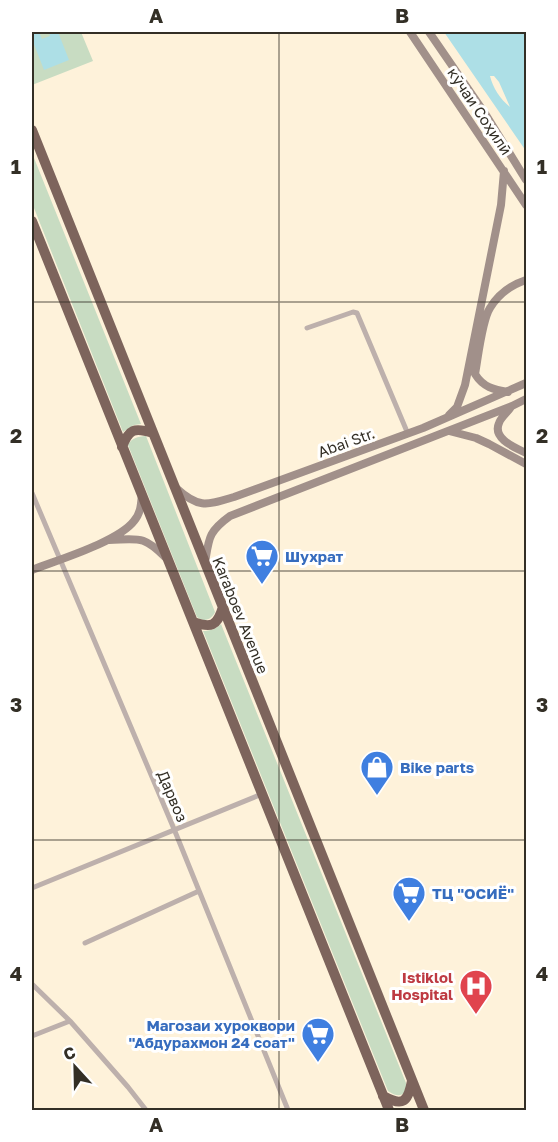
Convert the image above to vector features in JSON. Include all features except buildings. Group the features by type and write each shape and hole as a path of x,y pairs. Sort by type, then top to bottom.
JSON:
{"highway":[{"name":"Karaboev Avenue","path":"32,130 424,1110"},
{"path":"32,221 34,234 142,494 389,1110"},
{"path":"122,447 131,432 144,430 153,433"},
{"path":"193,622 209,626 216,623 223,607"},
{"path":"383,1096 393,1101 405,1100 412,1081"}],"main road":[{"name":"кӯчаи Соҳилӣ","path":"410,32 526,205"},
{"path":"429,32 486,115 526,180"},
{"path":"446,418 457,407 465,385 501,205 504,171"},
{"path":"509,392 494,390 484,385 475,374 489,309 506,290 526,280"},
{"name":"Abai Str.","path":"174,486 195,502 210,504 408,434 526,384"},
{"name":"Abai Str.","path":"205,564 209,538 217,526 230,516 526,399"},
{"path":"512,406 499,423 498,431 505,441 526,453"},
{"path":"448,431 476,438 526,464"},
{"path":"32,570 109,540 128,528 140,512 142,494"},
{"path":"109,540 144,540 153,545 168,561"}],"street":[{"path":"307,328 353,312 357,313 408,434"},
{"name":"Дарвоз","path":"32,493 174,829 288,1110"},
{"path":"32,888 262,794"},
{"path":"85,943 199,891"},
{"path":"32,984 70,1021 146,1110"},
{"path":"32,1036 70,1021"}],"green space":[{"path":"32,32 81,32 93,61 32,85"},
{"path":"32,153 141,424 134,425 123,432 32,203"},
{"path":"146,436 215,612 208,619 202,620 197,617 128,445 136,438"},
{"path":"221,624 406,1083 405,1091 401,1095 388,1091 203,631"}],"water":[{"path":"32,32 39,32 42,39 50,36 49,32 58,32 69,60 44,70 32,39"},
{"path":"444,32 526,32 526,151","holes":["490,76 494,76 499,82 510,107 495,89"]}],"place":[{"name":"Шухрат","path":"262,585"},
{"name":"Bike parts","path":"377,796"},
{"name":"ТЦ \"ОСИЁ\"","path":"409,922"},
{"name":"Istiklol Hospital","path":"476,1015"},
{"name":"Магозаи хуроквори \"Абдурахмон 24 соат\"","path":"318,1063"}]}
